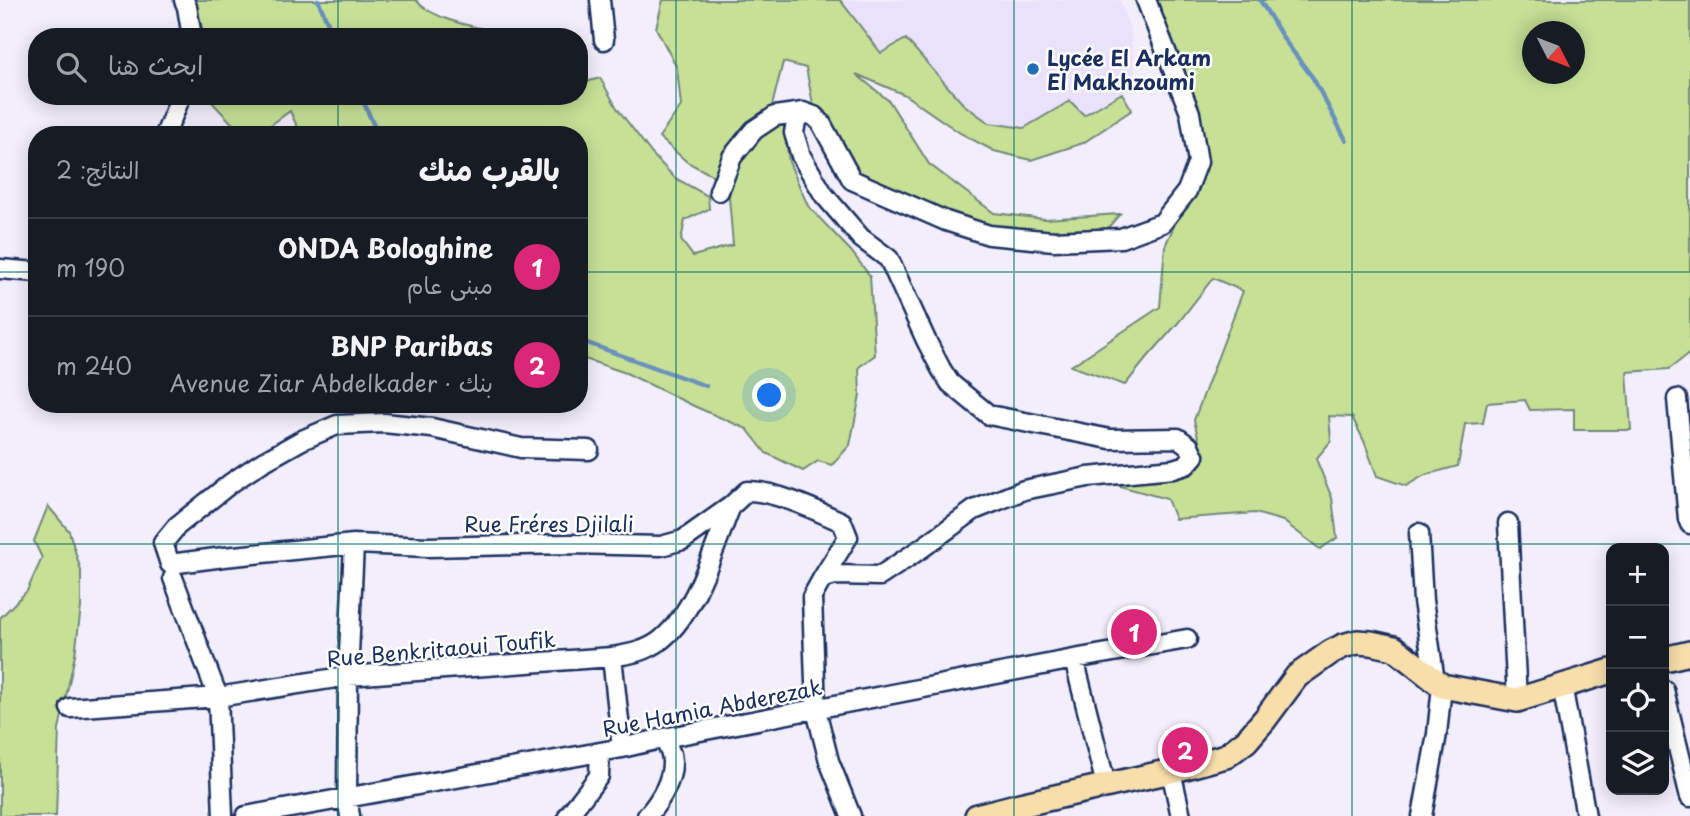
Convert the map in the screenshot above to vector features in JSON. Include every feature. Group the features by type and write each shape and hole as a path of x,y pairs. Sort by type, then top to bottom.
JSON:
{"main road":[{"path":"977,816 1226,756 1246,741 1297,676 1331,652 1357,642 1394,648 1439,684 1517,700 1606,672"},
{"path":"1669,658 1690,653"}],"street":[{"path":"184,0 191,28"},
{"path":"600,0 604,40"},
{"path":"719,191 732,158 754,130 775,116 803,113 814,116 821,123 852,180 946,221 989,235 1054,241 1121,238 1162,223 1187,191 1198,162 1189,113 1146,0"},
{"path":"169,126 177,105"},
{"path":"803,113 796,121 794,133 801,156 824,195 861,238 889,259 931,350 950,383 989,415 1110,439 1178,438 1189,446 1194,456 1186,465 1173,469 1088,477 1024,490 974,510 880,576 835,575 822,579 813,597 816,710 829,761 850,816"},
{"path":"0,270 28,272"},
{"path":"1677,399 1690,524"},
{"path":"223,816 218,697 163,543 177,526 261,463 302,440 337,425 384,422 432,428 521,448 589,450"},
{"name":"Rue Fréres Djilali","path":"172,571 224,556 354,544 428,547 569,544 661,546 683,540 731,506 747,491 762,491 842,522 848,537 822,579"},
{"name":"Rue Benkritaoui Toufik","path":"70,708 218,697 348,676 637,653 662,640 698,591 731,506"},
{"path":"1507,523 1517,700"},
{"path":"1419,533 1423,601 1439,684 1437,734 1422,816"},
{"path":"350,816 347,797 348,676 354,544"},
{"name":"Rue Hamia Abderezak","path":"246,816 622,748 1187,639"},
{"path":"612,657 622,748"},
{"path":"1074,659 1106,785"},
{"path":"1562,685 1586,816"},
{"path":"1669,711 1690,797"},
{"path":"648,816 667,787 669,778 671,755 664,738"},
{"path":"568,816 598,776 600,752"},
{"path":"1171,771 1181,816"}],"shaded area":[{"name":"Lycée El Arkam El Makhzoumi","path":"840,0 1120,0 1130,29 1136,86 1083,115 1070,101 1024,128 989,123 963,104 906,40 882,53"}],"green space":[{"path":"194,0 416,0 436,14 480,28 202,28"},
{"path":"663,0 840,0 881,53 906,39 963,104 989,123 1024,128 1070,101 1084,115 1122,93 1132,110 1083,143 1031,160 994,151 960,133 905,95 856,74 889,101 929,164 994,213 1045,219 1120,214 1107,229 1001,232 951,228 917,201 844,161 813,104 806,68 783,62 772,106 748,123 731,145 719,179 687,162 659,137 681,106 677,68 656,28"},
{"path":"1153,0 1690,0 1690,353 1669,369 1627,372 1631,430 1574,430 1574,409 1530,410 1525,400 1487,403 1483,423 1465,424 1458,466 1425,475 1406,486 1377,476 1352,417 1329,416 1331,441 1316,459 1332,498 1337,538 1320,549 1283,521 1255,513 1175,519 1167,499 1120,486 1108,479 1161,480 1176,476 1202,454 1194,420 1243,291 1213,278 1125,385 1071,366 1160,307 1165,246 1183,206 1203,174 1206,144"},
{"path":"600,78 617,108 652,154 675,178 708,196 709,209 685,220 681,240 693,256 733,245 729,197 732,173 766,130 784,125 789,162 808,206 851,251 870,276 875,355 859,367 860,395 850,445 832,465 818,461 803,471 766,453 747,429 626,373 588,360 588,126 297,126 290,111 269,126 234,126 215,105 588,105 588,81"},
{"path":"48,506 69,531 81,571 81,607 75,655 59,729 56,816 0,816 0,618 27,591 42,558 34,541"}],"waterway":[{"path":"318,0 330,28"},
{"path":"1260,0 1285,41 1313,78 1346,140"},
{"path":"365,105 374,126"},
{"path":"588,343 706,386"}],"place":[{"name":"Lycée El Arkam El Makhzoumi","path":"1033,69"},
{"name":"ONDA Bologhine","path":"1134,632"},
{"name":"BNP Paribas","path":"1185,750"}]}
